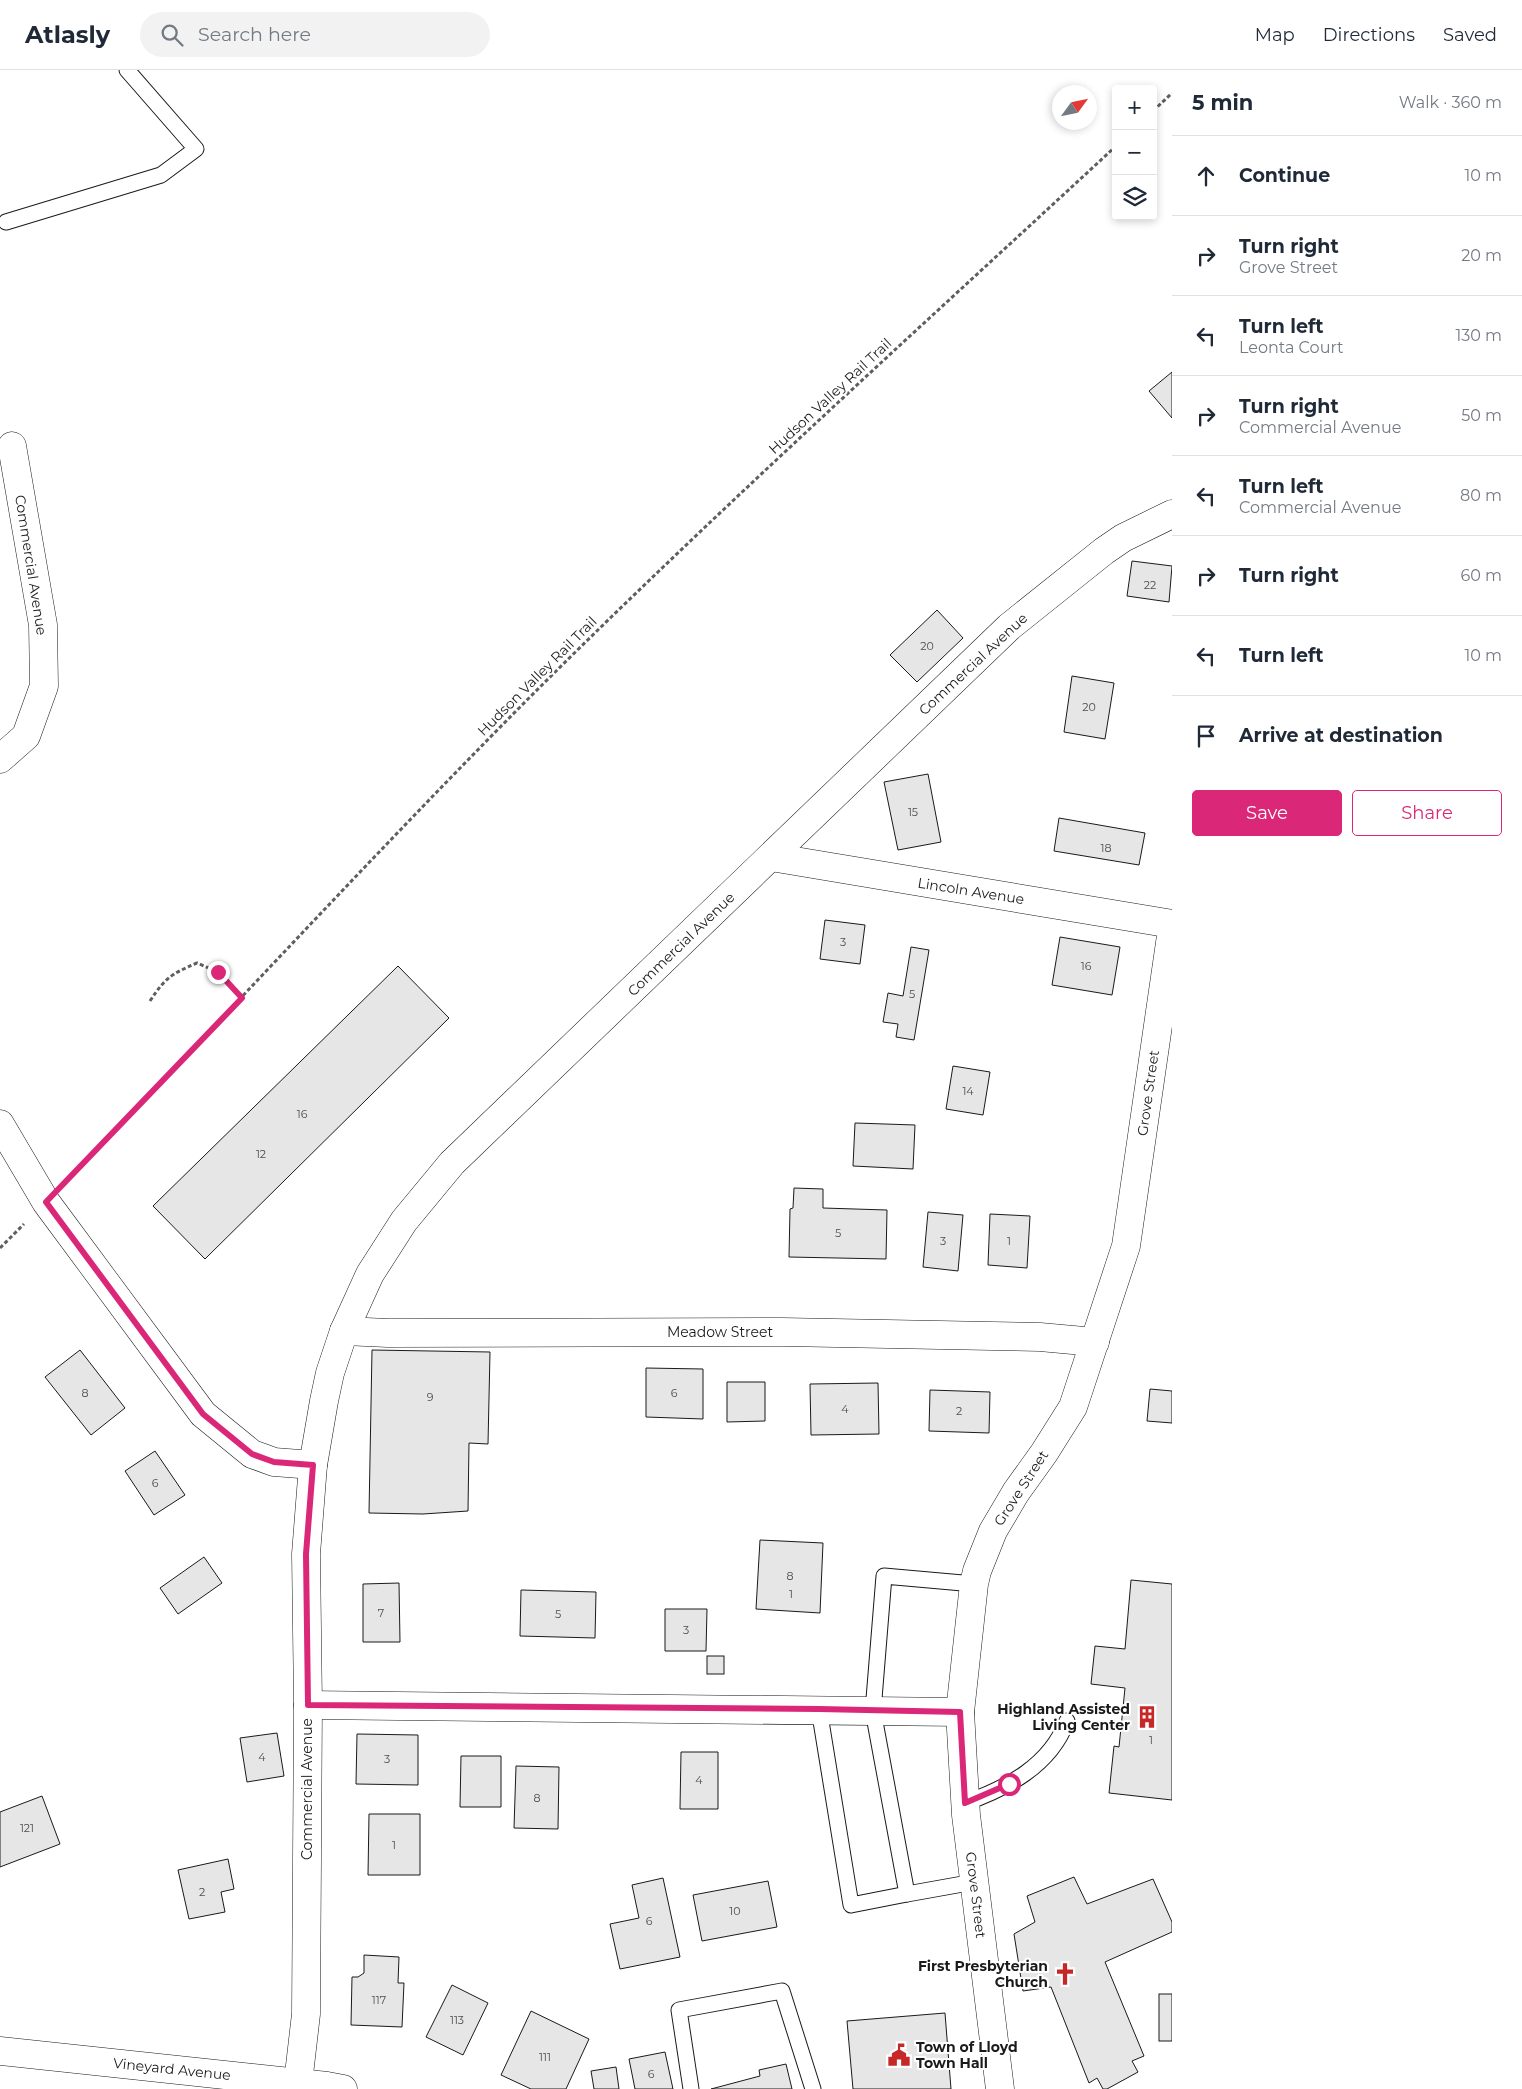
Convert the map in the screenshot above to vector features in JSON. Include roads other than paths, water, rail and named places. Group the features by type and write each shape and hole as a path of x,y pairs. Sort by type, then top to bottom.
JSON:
{"street":[{"name":"Commercial Avenue","path":"0,759 26,736 44,686 43,625 12,446"},
{"name":"Commercial Avenue","path":"298,2083 306,2014 308,1705 306,1554 313,1465 326,1392 344,1331 370,1274 404,1221 442,1174 1009,626 1104,551 1123,538 1172,514"},
{"name":"Lincoln Avenue","path":"771,858 1172,924"},
{"name":"Grove Street","path":"1000,2089 965,1803 960,1712 974,1584 977,1571 993,1531 1016,1492 1044,1453 1073,1407 1096,1342 1126,1246 1172,930"},
{"path":"0,1124 46,1202 203,1414 252,1454 274,1462 313,1465"},
{"name":"Meadow Street","path":"344,1331 388,1333 782,1332 1040,1338 1096,1342"},
{"path":"308,1705 960,1712"},
{"name":"Vineyard Avenue","path":"0,2051 343,2089"}],"lane":[{"path":"6,222 161,174 196,149 127,70"},
{"path":"907,1894 873,1711 884,1576 974,1584"},
{"path":"819,1709 851,1905 974,1882"},
{"path":"965,1803 1002,1788 1026,1773 1050,1751 1062,1734 1067,1721"},
{"path":"691,2089 679,2010 782,1991 812,2089"}],"place":[{"name":"Highland Assisted Living Center","path":"1147,1717"},
{"name":"First Presbyterian Church","path":"1065,1974"},
{"name":"Town of Lloyd Town Hall","path":"899,2055"}]}
